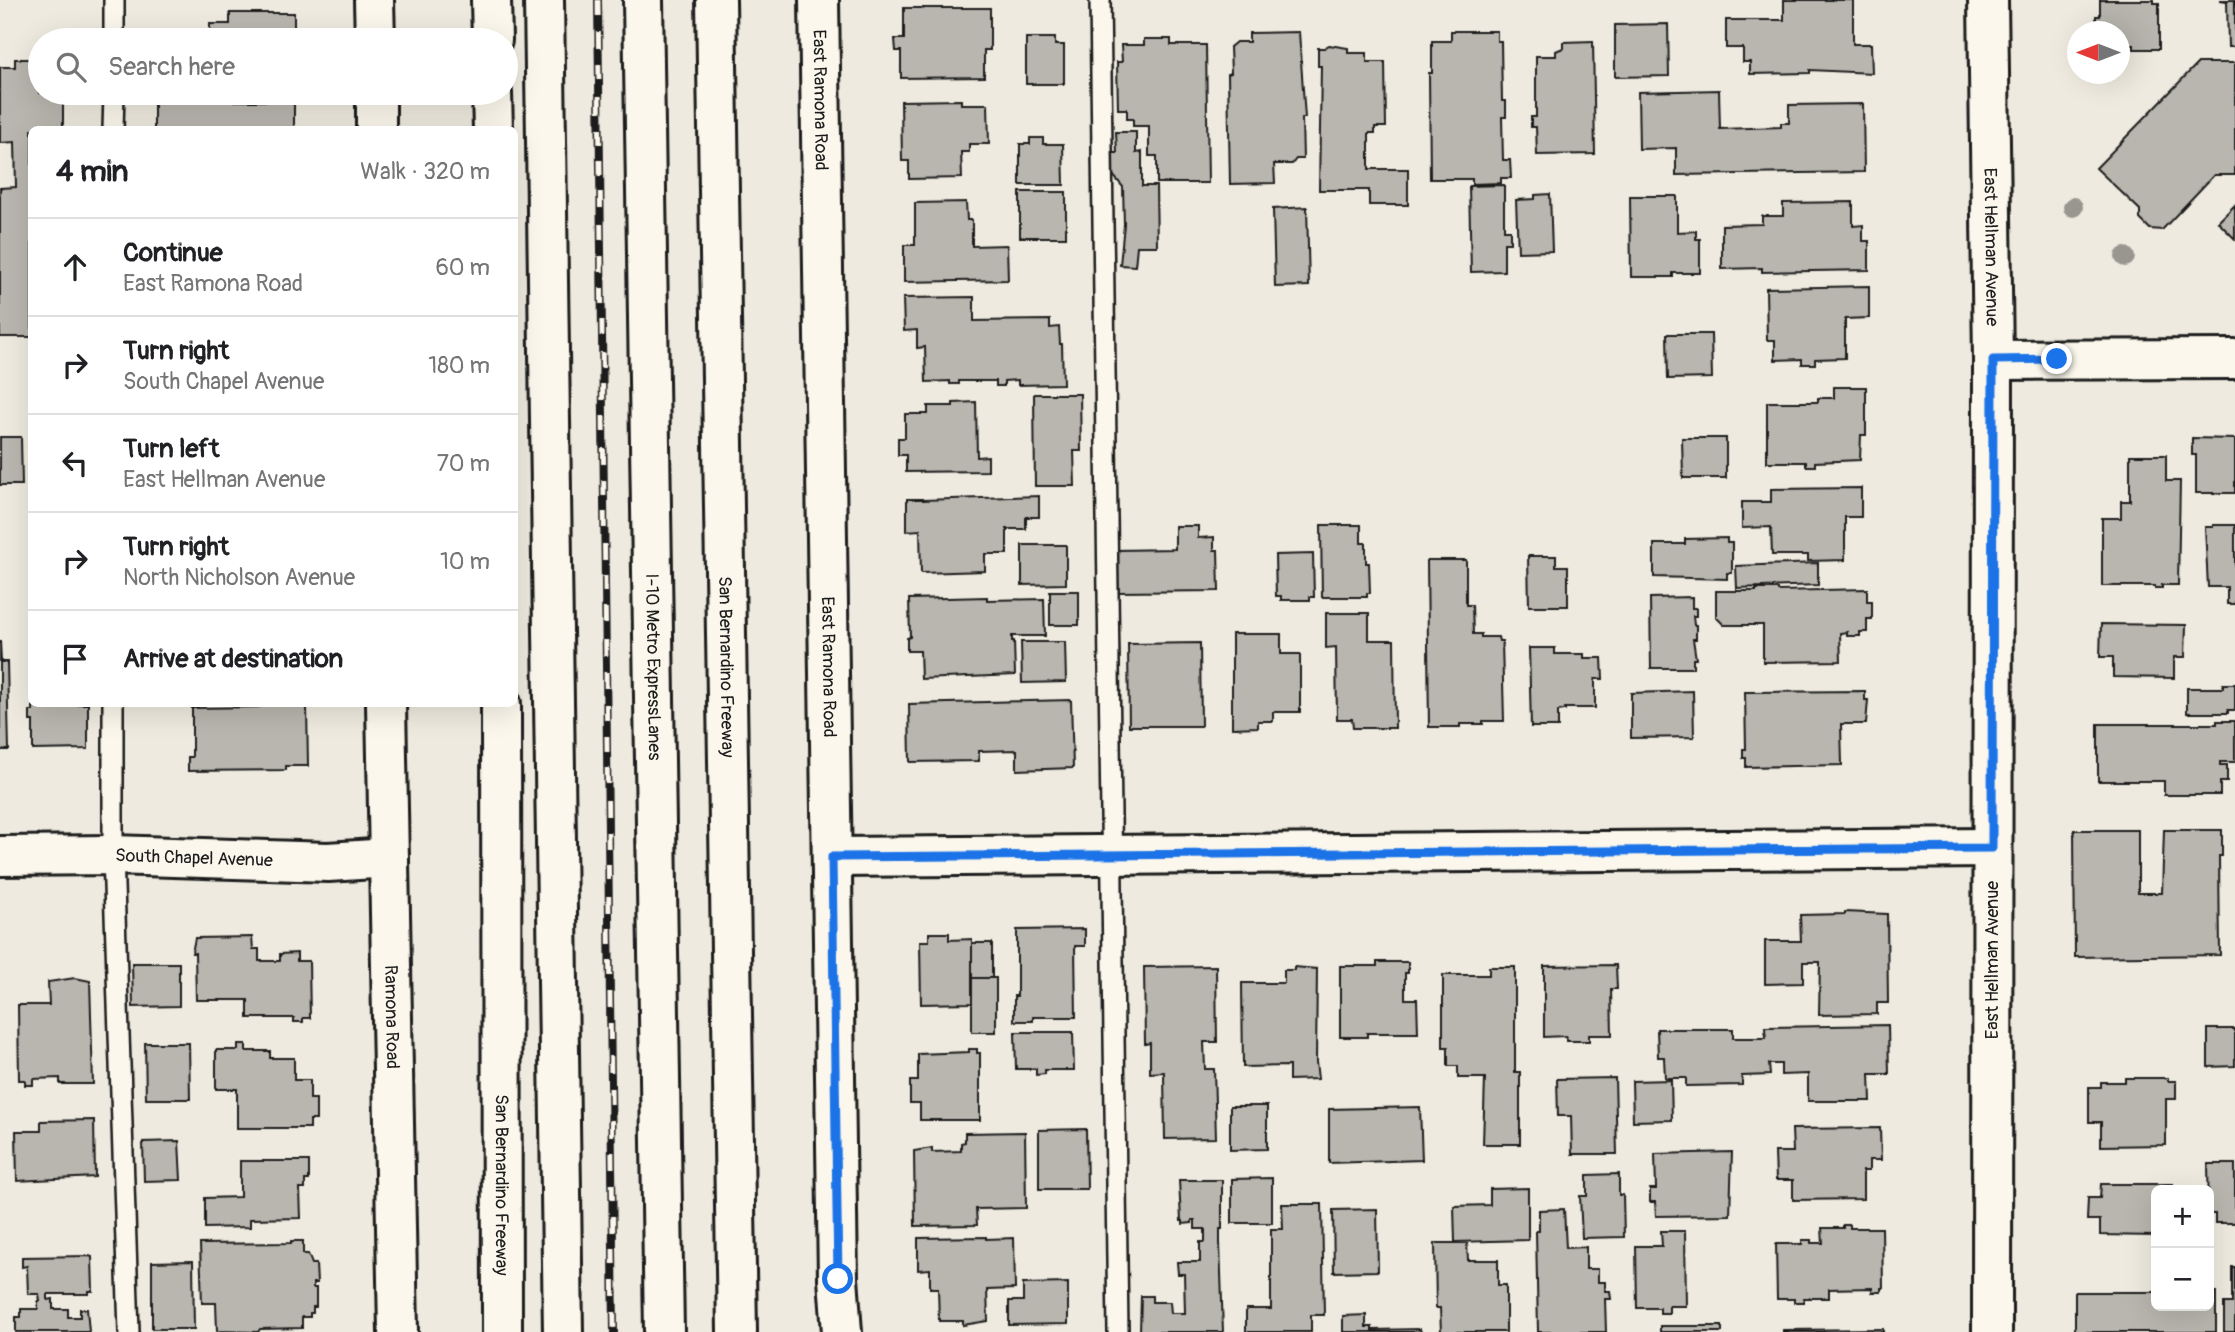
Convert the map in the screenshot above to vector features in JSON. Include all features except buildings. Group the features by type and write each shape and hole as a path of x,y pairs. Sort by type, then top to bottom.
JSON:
{"main road":[{"path":"374,0 375,28"},
{"path":"491,0 492,28"},
{"path":"544,0 563,1332"},
{"name":"I-10 Metro ExpressLanes","path":"643,0 664,1332"},
{"name":"San Bernardino Freeway","path":"716,0 737,1332"},
{"name":"East Ramona Road","path":"819,0 838,1279 842,1332"},
{"name":"East Hellman Avenue","path":"1988,0 1993,360 1992,1332"},
{"path":"376,105 376,126"},
{"path":"492,105 493,126"},
{"path":"1993,360 2235,359"},
{"name":"Ramona Road","path":"386,707 398,1332"},
{"name":"San Bernardino Freeway","path":"501,707 502,1332"},
{"path":"832,857 1992,848"},
{"name":"South Chapel Avenue","path":"0,856 113,855 328,862 389,858"}],"lane":[{"path":"114,0 114,28"},
{"path":"1100,0 1118,1332"},
{"path":"114,105 114,126"},
{"path":"113,707 113,855 129,1332"}],"railway":[{"path":"598,0 614,1332"}],"route":[{"path":"838,1279 832,857 1992,848 1993,360 2057,359"}]}
